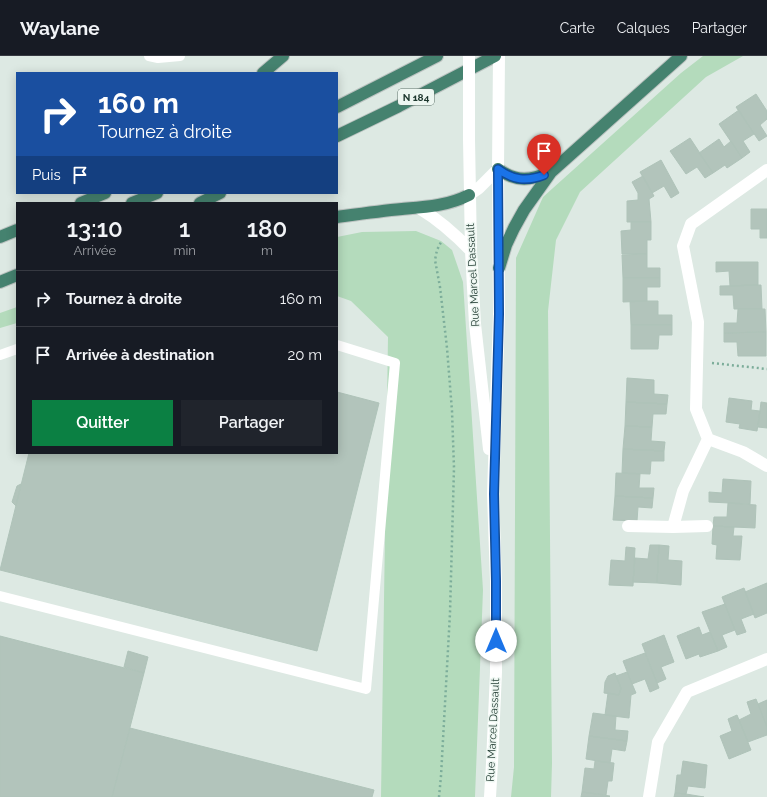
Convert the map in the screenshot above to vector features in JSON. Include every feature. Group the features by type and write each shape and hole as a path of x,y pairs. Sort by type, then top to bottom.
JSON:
{"highway":[{"path":"264,72 283,56"},
{"name":"N 184","path":"338,106 437,56"},
{"name":"N 184","path":"338,136 399,106 494,56"},
{"path":"499,268 506,245 514,228 524,210 551,172 681,56"},
{"path":"498,169 506,175 516,179 536,178 551,172"},
{"path":"83,202 103,194"},
{"path":"135,202 155,194"},
{"path":"202,202 218,194"},
{"path":"338,217 451,203 469,195"},
{"path":"0,237 16,230"},
{"path":"0,243 16,238"},
{"path":"0,282 16,275"},
{"path":"0,287 16,283"}],"street":[{"name":"Rue Marcel Dassault","path":"469,56 469,195 475,324 494,494"},
{"name":"Rue Marcel Dassault","path":"490,797 496,672 494,494 499,314 499,56"},
{"path":"469,195 479,188 498,169"},
{"path":"673,527 683,491 708,439 696,409 698,322 683,246 691,224 767,170"},
{"path":"419,208 431,215 448,229 471,251"},
{"path":"708,439 743,452 767,466"},
{"path":"628,526 707,526"},
{"path":"649,797 658,742 687,692 767,659"}],"lane":[{"path":"149,56 158,58 180,56"},
{"path":"0,596 366,689 395,363 338,345"},
{"path":"0,355 16,349"}],"path":[{"path":"439,797 450,613 454,468 452,411 447,348 440,287 435,260 437,250 442,239"},
{"path":"697,361 767,369"}],"green space":[{"path":"703,56 743,56 706,77 580,192 556,240 548,311 552,763 551,797 511,797 514,767 516,258 543,197 681,73"},
{"path":"416,231 441,241 452,250 463,282 483,590 475,797 381,797 388,337 351,301 338,296 338,237 362,232"},
{"path":"16,307 16,323 0,328 0,313"}],"building":[{"path":"756,94 767,111 767,119 760,125 767,136 759,141 736,107"},
{"path":"739,110 754,134 743,141 750,152 742,158 719,124"},
{"path":"690,138 713,173 705,178 697,167 686,174 670,151"},
{"path":"719,139 724,147 731,141 742,158 727,168 725,165 713,173 699,153"},
{"path":"661,160 679,193 671,198 664,186 652,193 640,172"},
{"path":"643,176 654,196 649,199 651,222 627,222 627,201 638,200 638,193 632,182"},
{"path":"751,209 767,209 767,238 760,238 760,229 751,229"},
{"path":"631,222 651,222 651,240 647,240 647,254 622,254 621,231 631,230"},
{"path":"647,254 647,268 660,268 660,278 623,278 622,255"},
{"path":"716,262 758,262 758,285 730,286 729,271 716,272"},
{"path":"623,278 660,278 660,287 647,287 647,301 623,302"},
{"path":"761,285 762,309 734,309 733,295 720,295 720,286"},
{"path":"630,301 658,301 658,315 672,315 672,325 631,325"},
{"path":"738,309 765,309 766,332 724,333 724,323 737,323"},
{"path":"631,325 672,325 672,335 659,335 658,349 631,349"},
{"path":"766,332 766,356 738,356 737,342 724,342 724,333"},
{"path":"627,378 654,380 654,394 668,395 667,404 626,402"},
{"path":"338,392 379,403 317,651 0,570 29,454 338,454"},
{"path":"729,398 752,401 751,410 760,411 757,431 739,428 740,424 726,422"},
{"path":"626,402 667,404 666,414 653,414 652,427 625,426"},
{"path":"761,402 767,403 767,428 758,427"},
{"path":"625,426 652,427 651,441 665,442 664,451 623,449"},
{"path":"623,449 664,451 664,461 651,461 650,474 622,473"},
{"path":"616,473 640,474 639,488 654,488 653,498 615,496"},
{"path":"723,479 751,481 750,504 709,502 709,492 722,493"},
{"path":"21,484 16,506 12,502 17,486"},
{"path":"615,496 653,498 652,508 638,507 637,521 613,520"},
{"path":"728,503 756,505 755,528 713,526 714,517 727,517"},
{"path":"713,526 734,527 733,536 742,536 740,560 716,559 717,545 712,544"},
{"path":"650,545 659,545 657,583 633,582 635,558 648,559"},
{"path":"659,545 669,546 668,560 682,561 681,585 657,583"},
{"path":"626,547 635,548 633,586 609,585 611,560 625,561"},
{"path":"767,583 767,613 755,618 745,592"},
{"path":"744,588 754,614 741,619 746,632 737,635 722,597"},
{"path":"725,604 735,630 722,635 727,647 718,651 702,612"},
{"path":"699,627 702,635 710,632 718,651 700,657 699,654 686,659 677,636"},
{"path":"664,635 674,662 661,667 666,679 657,683 642,644"},
{"path":"0,636 144,673 112,797 0,797"},
{"path":"128,651 148,657 144,673 124,667"},
{"path":"645,653 659,688 650,692 645,679 632,684 623,661"},
{"path":"627,672 636,693 631,695 629,718 605,715 608,693 619,695 621,688 616,676"},
{"path":"615,673 621,688 619,695 604,693 605,682 608,676"},
{"path":"756,699 767,727 767,735 748,742 739,720 751,714 747,702"},
{"path":"767,700 767,727 758,704"},
{"path":"593,713 616,716 615,730 628,731 627,741 589,736"},
{"path":"737,715 751,750 729,759 720,736 732,731 728,719"},
{"path":"130,728 374,790 372,797 112,797"},
{"path":"589,736 627,741 625,751 612,749 610,763 586,759"},
{"path":"595,761 614,763 612,781 608,781 606,795 582,792 585,768 594,769"},
{"path":"683,761 707,765 705,788 688,786 686,794 675,793 677,775 681,775"},
{"path":"582,792 610,796 581,797"},
{"path":"675,793 686,794 704,797 674,797"}],"route":[{"path":"496,641 494,494 499,314 498,169 506,175 516,179 536,178 544,175"}]}
